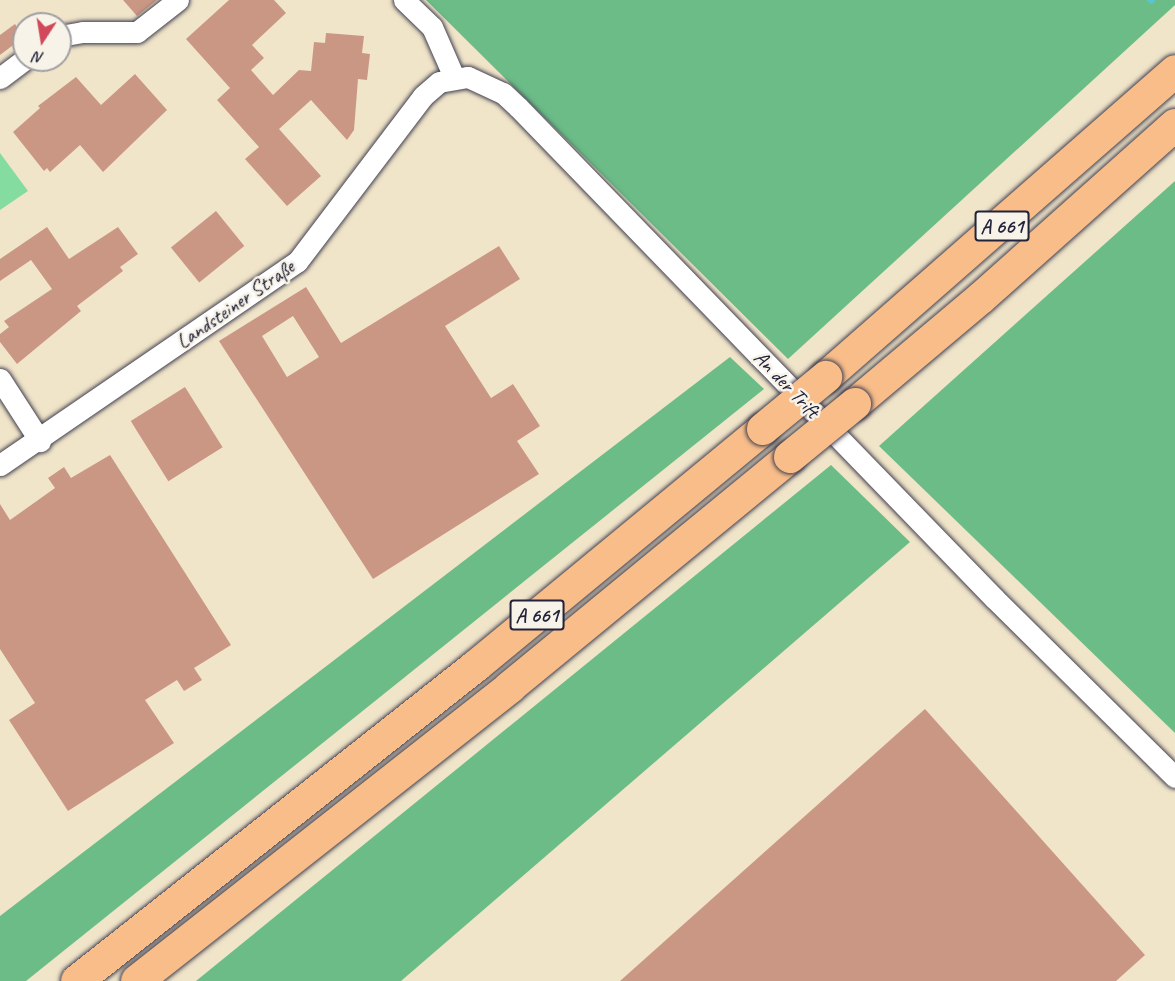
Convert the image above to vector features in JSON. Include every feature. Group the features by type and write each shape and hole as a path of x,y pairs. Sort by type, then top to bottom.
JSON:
{"highway":[{"name":"A 661","path":"76,981 476,666 763,429 1175,71"},
{"name":"A 661","path":"137,981 510,687 855,404 981,298 1175,125"}],"street":[{"path":"72,34 137,32 178,0"},
{"path":"404,0 432,27 454,77"},
{"name":"Landsteiner Straße","path":"0,465 40,441 297,262 423,96 439,82 454,77"},
{"name":"An der Trift","path":"454,77 483,82 518,107 973,576 1175,777"},
{"path":"0,380 40,441"}],"green space":[{"path":"426,0 1175,0 1175,5 788,359"},
{"path":"0,153 28,191 0,210"},
{"path":"1175,181 1175,733 879,446"},
{"path":"730,357 764,389 26,981 0,981 0,916"},
{"path":"831,465 910,542 401,981 196,981"}],"building":[{"path":"123,0 157,0 137,16"},
{"path":"229,0 274,0 286,13 252,45 264,58 251,70 273,95 299,70 311,71 314,42 325,43 326,33 364,36 362,53 370,54 367,80 358,79 354,130 347,140 311,100 279,129 321,176 287,206 245,159 259,147 217,100 230,88 186,39"},
{"path":"12,26 12,46 0,55 0,35"},
{"path":"135,74 167,110 103,172 80,145 50,172 47,168 44,171 13,132 40,108 38,106 76,77 101,105"},
{"path":"216,211 244,246 199,282 171,248"},
{"path":"47,227 69,259 118,227 138,254 120,267 123,271 77,306 81,311 17,364 0,342 0,334 9,327 4,321 52,289 31,260 0,281 0,259"},
{"path":"499,246 520,279 445,326 491,398 513,384 540,426 517,441 539,474 373,579 219,341 306,287 341,343","holes":["293,316 319,357 287,377 262,336"]},
{"path":"185,387 223,447 168,481 131,421"},
{"path":"110,455 231,645 194,668 202,680 184,691 177,680 145,700 174,743 68,811 9,720 35,703 0,649 0,504 10,520 55,488 48,478 64,467 71,478"},
{"path":"925,709 1145,955 1116,981 620,981"}]}
